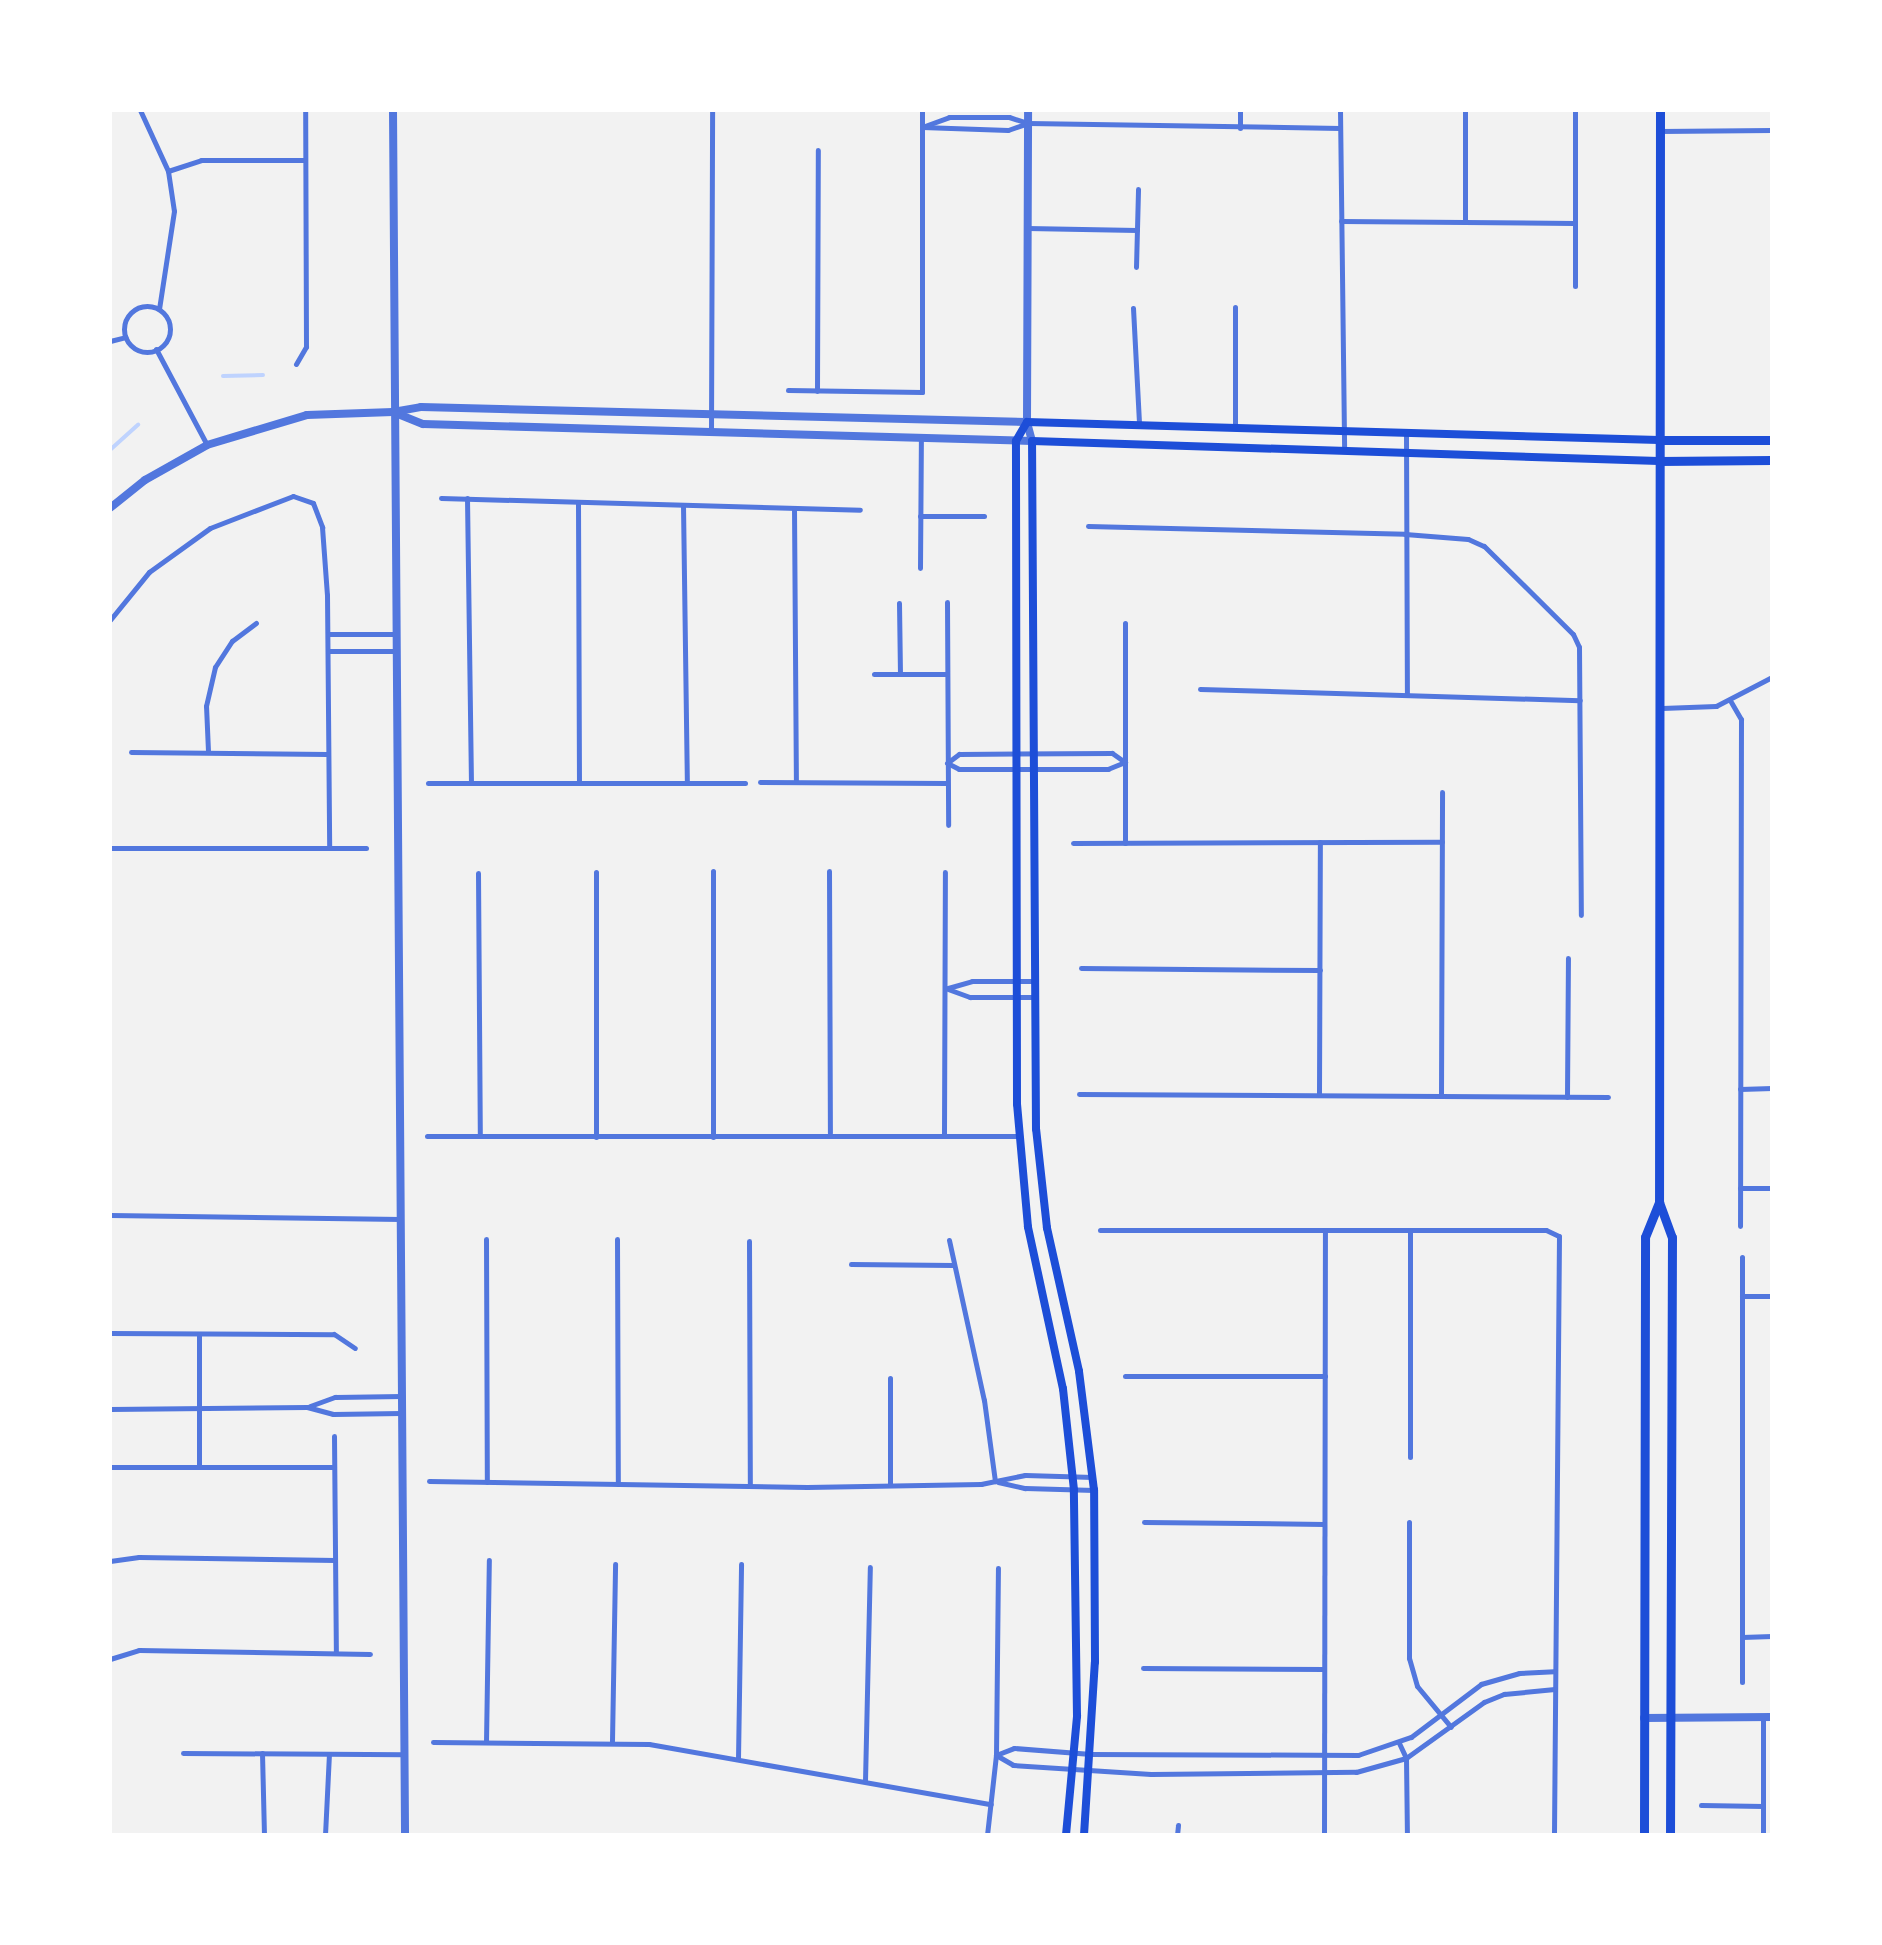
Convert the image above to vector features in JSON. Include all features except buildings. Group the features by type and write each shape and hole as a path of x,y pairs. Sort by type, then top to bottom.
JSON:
{"main road":[{"path":"1660,110 1659,1202 1672,1237 1670,1835"},
{"path":"1066,1835 1074,1769 1078,1634 1074,1490 1063,1389 1028,1227 1019,1136 1016,441 1026,422 1772,440"},
{"path":"1084,1835 1091,1754 1094,1490 1079,1371 1038,1168 1032,441 1660,461 1772,460"},
{"path":"1644,1835 1645,1237 1659,1202"}],"street":[{"path":"140,110 168,172 174,212 160,309 170,330 156,350"},
{"path":"296,364 306,346 305,110"},
{"path":"393,110 405,1835"},
{"path":"711,432 712,110"},
{"path":"788,390 922,392 922,110"},
{"path":"394,412 423,424 1032,441 1026,422 1028,110"},
{"path":"1240,110 1240,128"},
{"path":"1340,110 1344,451"},
{"path":"1465,110 1465,222"},
{"path":"1574,110 1574,286"},
{"path":"922,127 949,117 1009,117 1028,123 1340,128"},
{"path":"922,127 1008,130 1028,123"},
{"path":"1660,131 1772,130"},
{"path":"818,150 818,391"},
{"path":"168,172 200,160 305,160"},
{"path":"1136,267 1138,189"},
{"path":"1341,221 1574,223"},
{"path":"1027,228 1137,230"},
{"path":"156,350 138,349 126,337 125,326 132,312 148,306 160,309"},
{"path":"1234,428 1235,307"},
{"path":"1134,308 1139,425"},
{"path":"110,341 126,337"},
{"path":"156,350 207,445"},
{"path":"110,508 145,480 207,445 307,415 394,412 421,407 1026,422"},
{"path":"1406,432 1407,695"},
{"path":"920,568 921,438"},
{"path":"110,620 149,572 210,528 293,496 313,502 322,527 328,634 328,847"},
{"path":"442,498 860,510"},
{"path":"468,498 470,783"},
{"path":"578,502 580,783"},
{"path":"684,505 687,783"},
{"path":"794,508 796,782"},
{"path":"920,516 984,516"},
{"path":"1088,526 1405,534 1474,541 1532,593 1576,640 1581,915"},
{"path":"947,602 948,825"},
{"path":"900,603 900,674"},
{"path":"208,753 206,706 215,667 232,640 256,622"},
{"path":"1125,622 1125,843"},
{"path":"328,634 396,634"},
{"path":"328,651 396,650"},
{"path":"874,674 947,674"},
{"path":"1659,708 1731,702 1772,676"},
{"path":"1200,690 1580,700"},
{"path":"1731,702 1740,720 1740,1226"},
{"path":"130,752 327,754"},
{"path":"947,764 959,754 1016,753 1112,752 1125,762"},
{"path":"947,764 959,769 1108,769 1125,762"},
{"path":"428,783 746,782"},
{"path":"760,782 948,782"},
{"path":"1441,1096 1442,792"},
{"path":"1320,842 1320,1096"},
{"path":"1073,843 1442,842"},
{"path":"110,848 366,848"},
{"path":"713,871 714,1137"},
{"path":"828,871 830,1134"},
{"path":"596,872 596,1137"},
{"path":"944,1134 945,872"},
{"path":"478,873 480,1136"},
{"path":"1566,1097 1568,958"},
{"path":"1081,968 1320,970"},
{"path":"945,988 972,981 1034,981"},
{"path":"945,988 970,996 1034,997"},
{"path":"1740,1088 1772,1088"},
{"path":"1079,1094 1608,1097"},
{"path":"427,1136 1019,1136"},
{"path":"1740,1188 1772,1188"},
{"path":"110,1215 400,1219"},
{"path":"1100,1230 1555,1233 1559,1243 1554,1835"},
{"path":"1324,1835 1325,1230"},
{"path":"1410,1231 1410,1457"},
{"path":"486,1238 488,1482"},
{"path":"617,1240 618,1484"},
{"path":"949,1240 984,1400 995,1481"},
{"path":"749,1241 750,1486"},
{"path":"1742,1257 1742,1682"},
{"path":"851,1264 954,1265"},
{"path":"1742,1296 1772,1296"},
{"path":"110,1333 334,1334 355,1348"},
{"path":"199,1334 199,1465"},
{"path":"1125,1376 1325,1376"},
{"path":"890,1378 890,1484"},
{"path":"307,1408 335,1397 402,1396"},
{"path":"110,1409 307,1408 333,1414 402,1413"},
{"path":"334,1436 336,1653"},
{"path":"110,1467 334,1467"},
{"path":"428,1481 750,1486 995,1481 1025,1474 1092,1477"},
{"path":"995,1481 1025,1488 1094,1490"},
{"path":"1144,1522 1324,1524"},
{"path":"1409,1522 1408,1658 1417,1686 1451,1727"},
{"path":"110,1560 335,1560"},
{"path":"486,1743 489,1560"},
{"path":"612,1742 616,1564"},
{"path":"738,1759 741,1564"},
{"path":"865,1781 870,1568"},
{"path":"986,1835 996,1756 998,1568"},
{"path":"1742,1637 1772,1636"},
{"path":"110,1659 138,1650 370,1654"},
{"path":"1143,1668 1324,1669"},
{"path":"996,1756 1014,1748 1091,1754 1358,1755 1399,1743 1466,1693 1500,1677 1555,1671"},
{"path":"996,1756 1013,1765 1151,1774 1356,1772 1406,1758 1466,1712 1504,1694 1555,1689"},
{"path":"1644,1718 1768,1716 1763,1835"},
{"path":"433,1742 649,1744 991,1804"},
{"path":"1399,1743 1406,1758 1408,1835"},
{"path":"183,1753 404,1754"},
{"path":"262,1754 264,1835"},
{"path":"325,1835 329,1754"},
{"path":"1701,1806 1764,1806"},
{"path":"1177,1835 1178,1825"}],"waterway":[{"path":"223,376 263,375"},
{"path":"110,450 138,425"}]}
